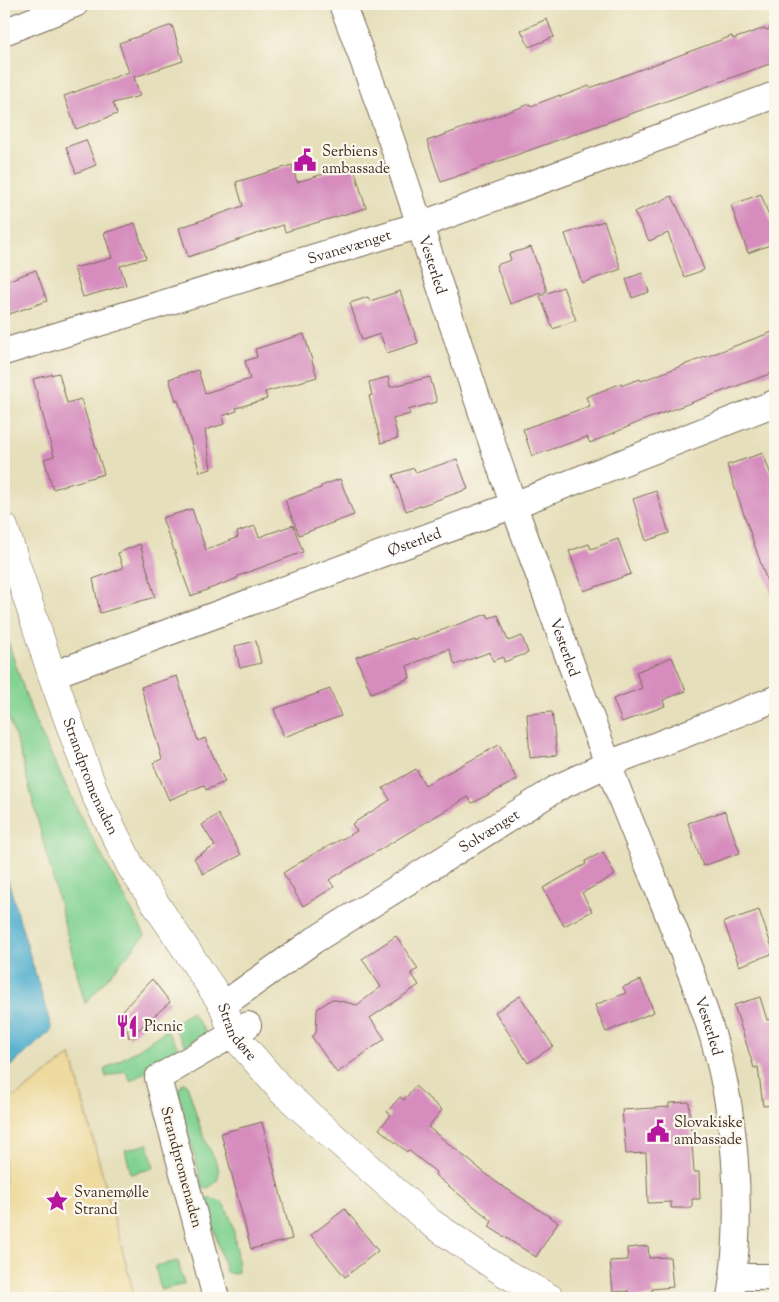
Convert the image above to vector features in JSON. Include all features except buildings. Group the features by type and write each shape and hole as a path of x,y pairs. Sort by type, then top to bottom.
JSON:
{"street":[{"path":"4,32 75,4"},
{"name":"Vesterled","path":"342,4 420,225 514,505 608,764 704,1010 722,1076 733,1142 737,1202 731,1287"},
{"name":"Svanevænget","path":"4,352 420,225 775,95"},
{"name":"Østerled","path":"52,675 514,505 775,403"},
{"name":"Strandpromenaden","path":"4,526 52,675 96,794 131,867 222,1005"},
{"name":"Solvænget","path":"222,1005 314,941 559,787 608,764 775,700"},
{"name":"Strandøre","path":"222,1005 240,1029 361,1162 430,1222 503,1272 550,1298"},
{"name":"Strandpromenaden","path":"216,1298 158,1078 240,1029"},
{"path":"731,1287 775,1277"}],"green space":[{"path":"4,630 34,719 83,821 145,935 85,1004 21,755 4,704"},
{"path":"191,1012 206,1032 186,1046 172,1025"},
{"path":"166,1030 180,1050 131,1081 125,1071 106,1077 104,1070"},
{"path":"185,1082 203,1135 218,1167 217,1180 208,1188 203,1189 178,1091"},
{"path":"148,1144 154,1168 131,1174 125,1150"},
{"path":"210,1198 222,1202 233,1226 238,1272 233,1274 226,1272 206,1200"},
{"path":"178,1261 184,1284 161,1290 155,1266"}],"sand":[{"name":"Svanemølle Strand","path":"71,1055 135,1298 4,1298 4,1105"}],"water":[{"path":"4,867 52,1030 4,1072"}],"place":[{"name":"Serbiens ambassade","path":"305,160"},
{"name":"Picnic","path":"127,1026"},
{"name":"Slovakiske ambassade","path":"658,1131"},
{"name":"Svanemølle Strand","path":"57,1201"}]}
